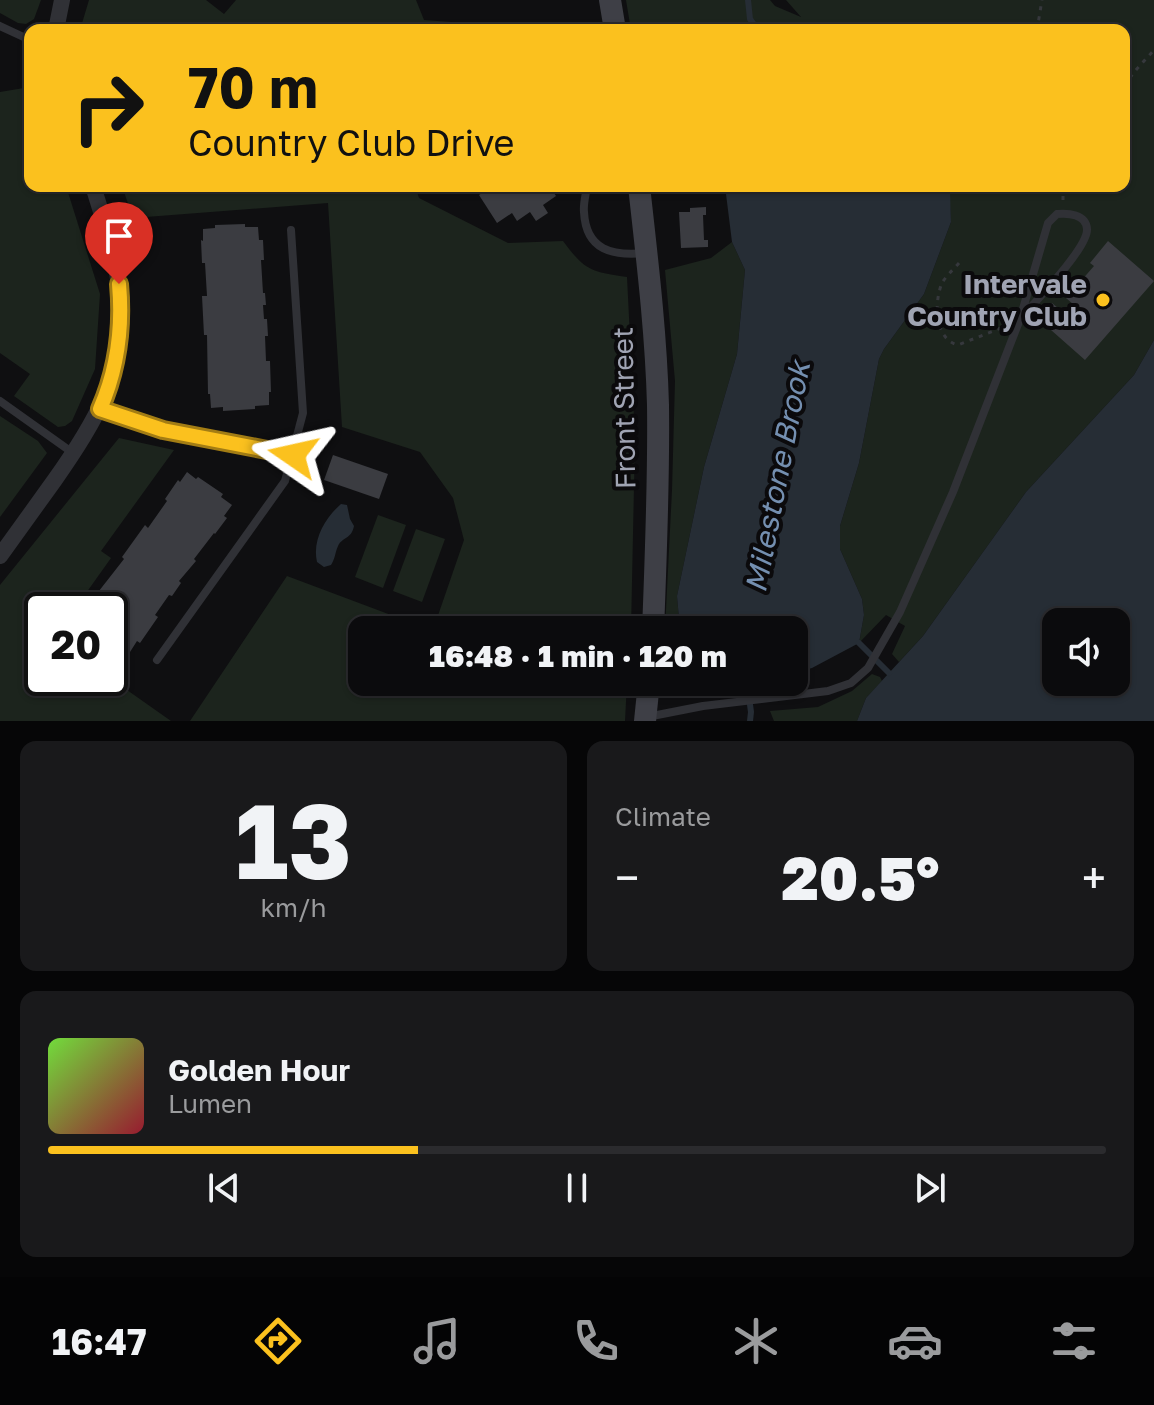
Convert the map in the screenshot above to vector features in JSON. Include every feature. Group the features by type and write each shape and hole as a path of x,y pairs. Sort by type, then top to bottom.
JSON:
{"main road":[{"path":"610,0 614,24"},
{"name":"Front Street","path":"640,192 658,403 653,616"},
{"path":"646,719 648,696"}],"street":[{"path":"57,24 62,0"},
{"path":"0,556 73,454 100,409 114,370 121,308 119,284 95,192"}],"lane":[{"path":"0,26 24,37"},
{"path":"586,192 584,212 590,237 608,252 624,255 646,253"},
{"path":"646,719 703,706 828,691 851,683 868,668 900,612 953,492 1020,319 1048,223 1057,214 1077,215 1087,227 1076,254 1020,319"},
{"path":"157,660 285,481 303,413 291,230"},
{"path":"0,401 73,454"},
{"path":"100,409 163,430 293,455"}],"path":[{"path":"1038,24 1042,0"},
{"path":"1130,78 1154,50"},
{"path":"959,263 944,279 939,293 939,326 948,341 964,344 1020,319"}],"shaded area":[{"path":"0,0 41,0 34,19 26,24 0,13"},
{"path":"89,0 206,0 224,14 236,0 416,0 424,20 478,24 82,24"},
{"name":"Intervale Country Club","path":"626,0 770,0 775,6 801,17 786,0 1154,0 1154,340 1134,375 1026,492 923,636 899,662 892,654 905,626 886,615 859,643 864,615 862,599 840,549 840,526 859,463 879,359 924,294 951,222 949,192 1130,192 1130,24 630,24"},
{"path":"24,88 24,192 68,192 100,294 95,369 72,421 65,426 58,427 14,396 30,374 0,353 0,92"},
{"path":"124,192 417,192 419,198 508,243 563,241 577,259 590,268 627,277 635,438 631,616 438,616 464,540 453,498 420,452 342,427 328,203 133,218"},
{"path":"732,242 745,270 737,354 704,467 677,596 679,616 666,616 675,381 665,270 711,258"},
{"path":"0,416 38,441 47,453 0,517"},
{"path":"119,438 174,450 101,551 111,558 87,592 24,592 24,696 128,696 128,691 171,721 0,721 0,585"},
{"path":"378,515 406,525 383,588 355,577"},
{"path":"416,529 445,539 422,602 393,591"},
{"path":"287,576 394,616 348,616 348,696 626,696 625,721 190,721"},
{"path":"872,674 882,681 866,698 857,721 774,721 770,711 818,707 852,691"}],"water":[{"path":"726,192 950,192 951,222 924,294 879,359 859,463 840,526 840,549 862,599 864,615 859,643 808,669 808,616 679,616 677,596 704,467 737,354 745,270 732,242"},
{"path":"1154,340 1154,721 857,721 866,698 923,636 1026,492 1134,375"},
{"path":"341,504 347,505 354,526 351,534 338,546 331,565 324,567 317,562 318,538 325,523"}],"building":[{"path":"483,192 553,192 556,196 543,205 548,213 536,221 530,212 517,221 512,213 497,223 479,195"},
{"path":"706,207 706,215 703,215 704,240 708,240 708,247 681,248 679,212"},
{"path":"245,224 245,227 258,227 259,240 263,240 264,260 261,260 266,305 263,305 264,319 267,319 266,361 270,361 271,392 269,405 223,411 223,407 211,408 208,394 207,335 204,335 202,296 207,296 201,240 203,229 215,228 215,225"},
{"name":"Intervale Country Club","path":"1108,241 1154,281 1085,360 1051,330 1059,321 1047,310 1052,303 1065,314 1073,304 1066,298 1094,266 1090,263"},
{"path":"333,455 388,474 379,499 324,480"},
{"path":"187,472 223,494 221,497 232,505 224,516 227,518 155,615 158,617 140,643 137,641 130,652 128,592 98,592 145,525 148,528 178,480 180,482"}],"waterway":[{"name":"Milestone Brook","path":"748,0 754,24"},
{"path":"859,643 889,673"},
{"name":"Milestone Brook","path":"749,696 750,721"}],"place":[{"name":"Intervale Country Club","path":"1103,300"}],"route":[{"path":"119,284 118,351 109,389 100,409 163,430 293,455"}]}
